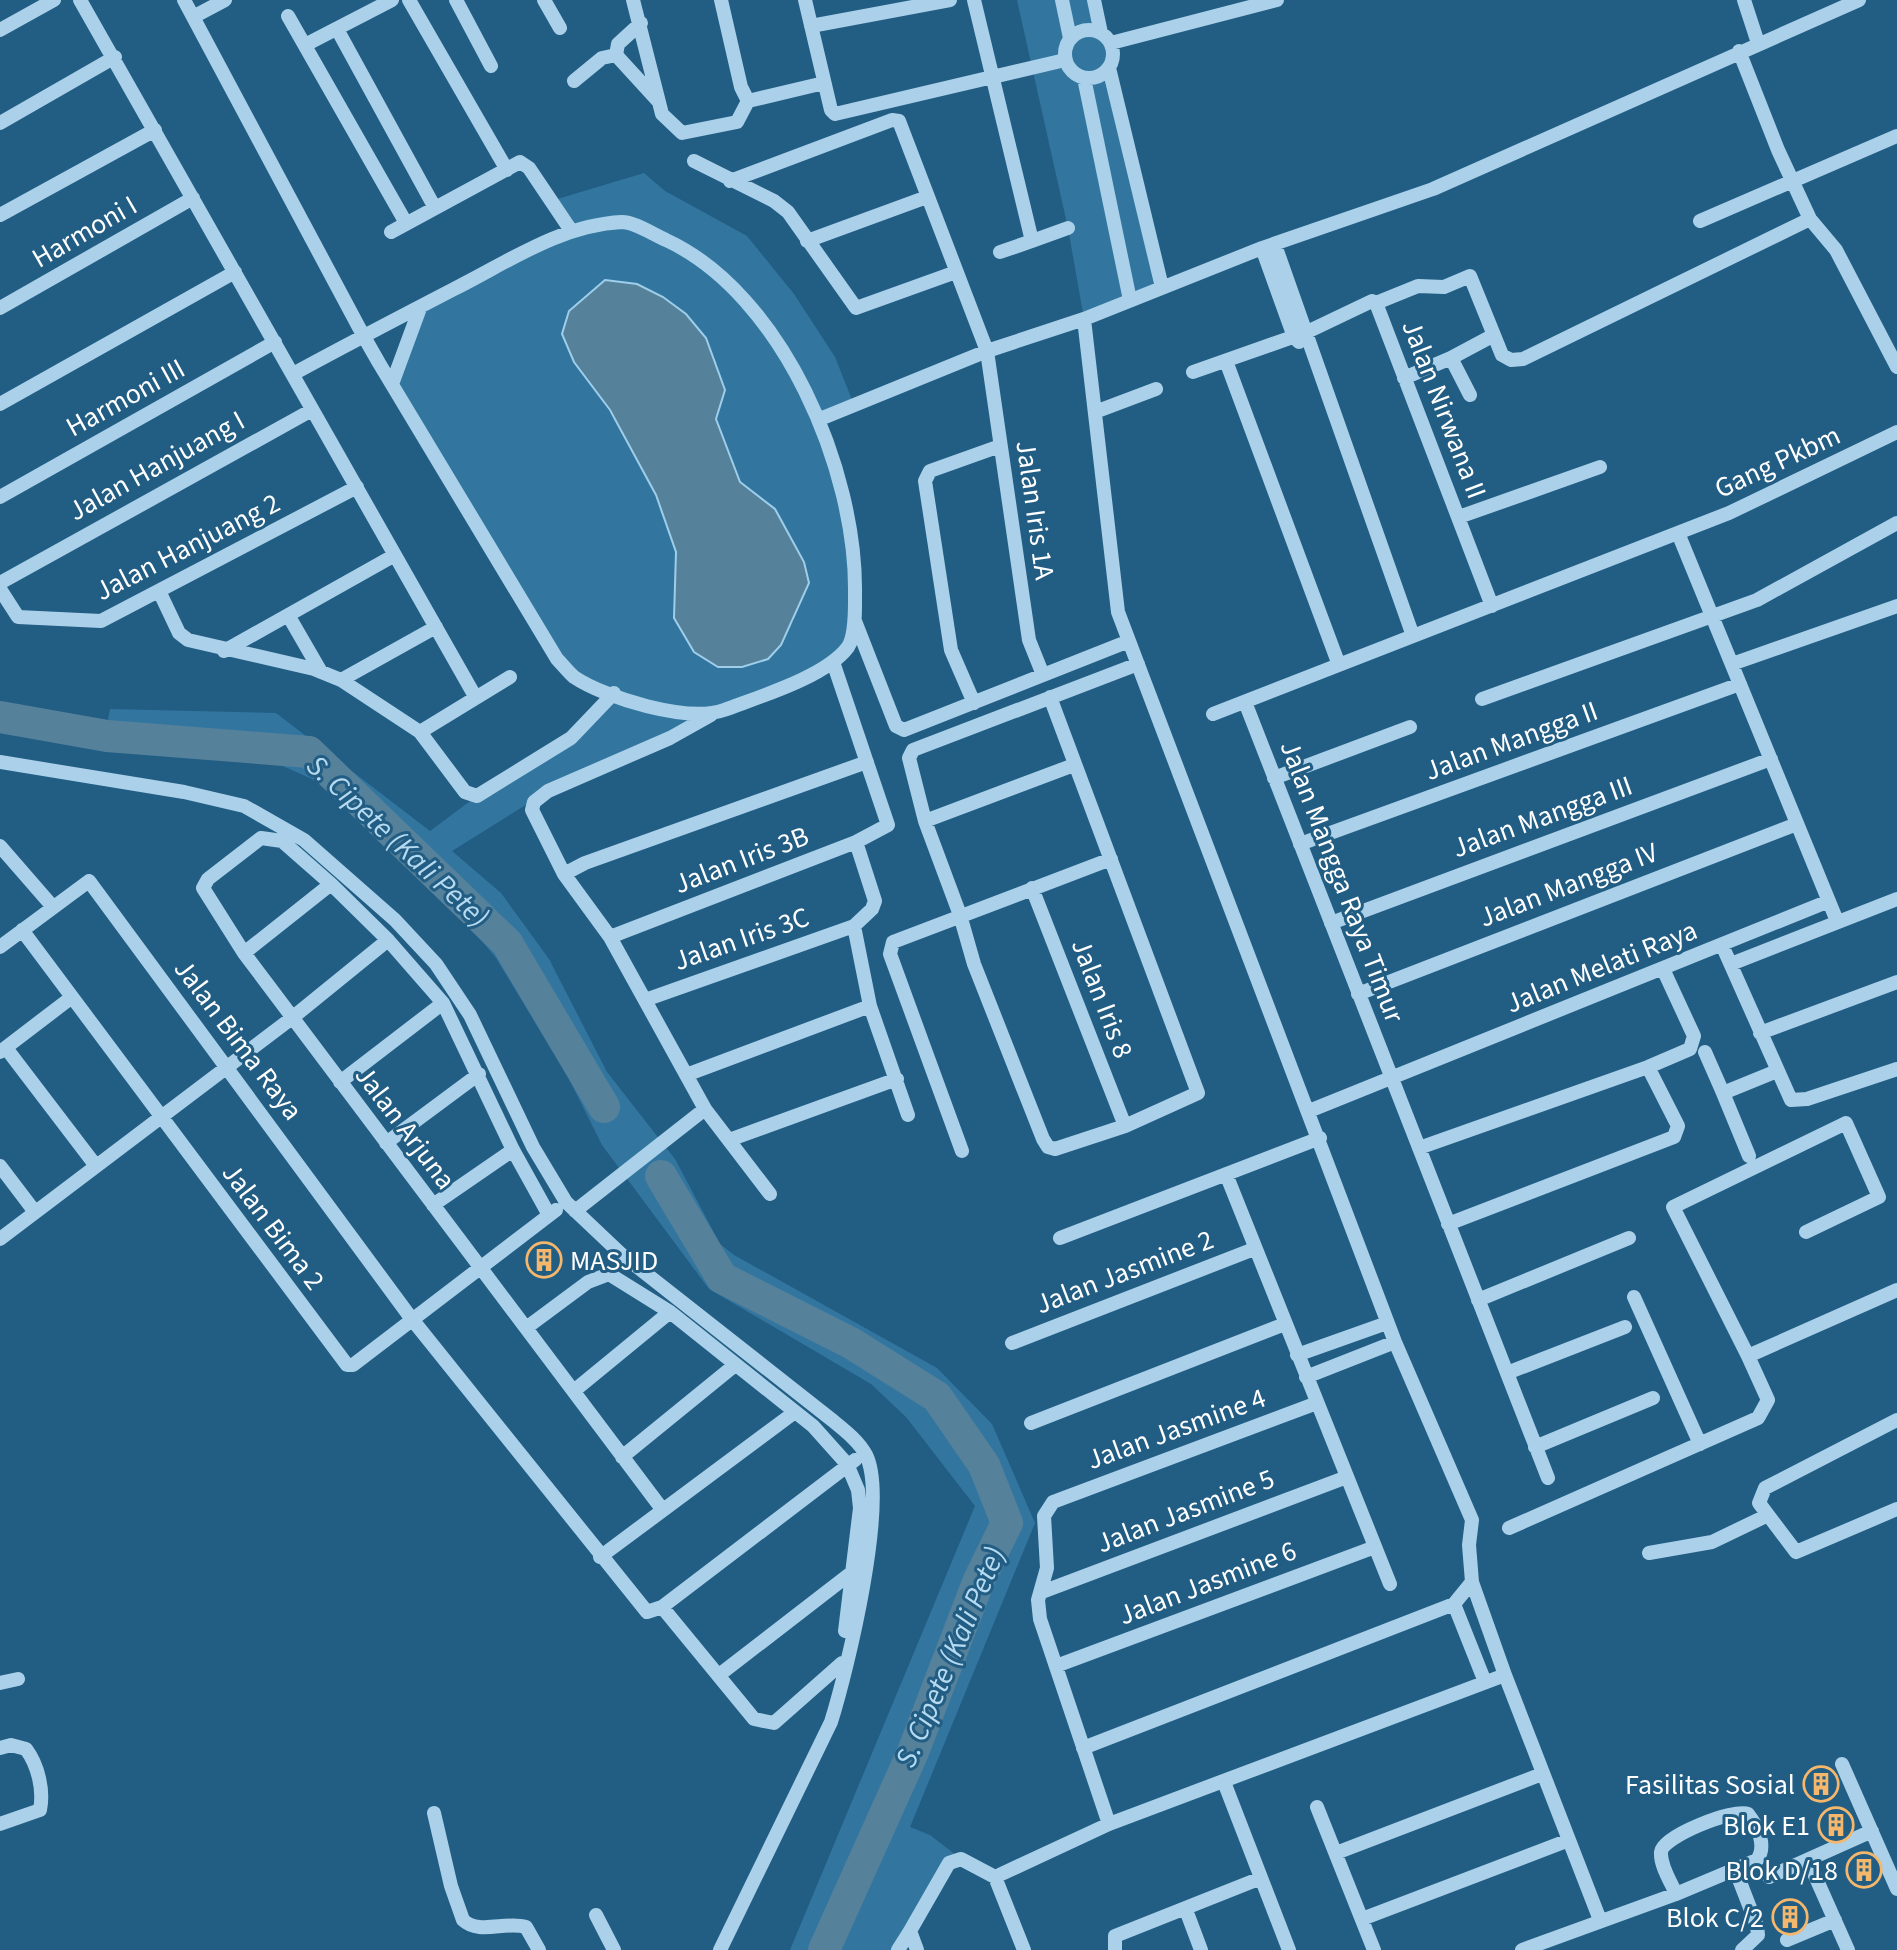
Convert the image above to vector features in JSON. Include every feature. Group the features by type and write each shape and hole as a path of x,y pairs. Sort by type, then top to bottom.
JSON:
{"street":[{"path":"0,30 54,0"},
{"path":"80,0 476,698"},
{"path":"184,0 365,338 557,659 574,676 673,715 715,713"},
{"path":"193,17 225,0"},
{"path":"305,45 392,0"},
{"path":"409,0 507,170"},
{"path":"456,0 491,66"},
{"path":"544,0 560,28"},
{"path":"633,0 662,114 682,133 737,122 748,101 824,83"},
{"path":"721,0 741,87 748,101"},
{"path":"805,0 831,110 835,114 1065,60"},
{"path":"811,26 950,0"},
{"path":"974,0 1032,241"},
{"path":"1062,0 1070,38 1065,60 1072,72 1084,78 1098,77 1109,68"},
{"path":"1094,0 1113,56 1109,68 1162,287"},
{"path":"1744,0 1758,43"},
{"path":"820,419 987,351 1084,319 1268,247 1433,189 1859,0"},
{"path":"1070,38 1090,30 1106,38 1268,1"},
{"path":"288,16 406,223"},
{"path":"616,55 618,44 641,23"},
{"path":"337,29 435,208"},
{"path":"1739,51 1810,219 1836,250 1897,367"},
{"path":"574,81 602,58 616,55"},
{"path":"616,55 660,103"},
{"path":"0,123 115,57"},
{"path":"1084,78 1130,300"},
{"name":"Jalan Iris 1A","path":"730,181 892,120 902,127 987,351 1029,640 1043,675"},
{"path":"0,215 155,130"},
{"path":"1700,221 1897,136"},
{"path":"694,161 774,201 788,212 856,308 956,272"},
{"path":"391,232 520,162 525,164 570,229"},
{"path":"807,241 927,197"},
{"name":"Harmoni I","path":"0,308 193,198"},
{"path":"1376,303 1418,286 1444,287 1469,275 1502,355 1511,360 1523,359 1810,219"},
{"path":"294,377 570,229 626,222 684,249 748,307 783,351 820,419 847,513 855,572 850,645 833,662 780,688 715,713 670,738 548,791 534,802 532,810 564,874 610,937 705,1109 770,1194"},
{"path":"1000,252 1068,228"},
{"path":"1268,247 1301,334 1312,352 1413,636"},
{"path":"0,404 235,272"},
{"name":"Jalan Nirwana II","path":"1193,372 1301,334 1372,301 1376,303 1492,606"},
{"path":"392,384 420,308"},
{"path":"1084,319 1118,612 1320,1138 1387,1323 1472,1520 1469,1545 1472,1582 1542,1774 1600,1920"},
{"path":"1404,378 1494,335"},
{"name":"Harmoni III","path":"0,497 275,342"},
{"path":"1451,358 1470,395"},
{"path":"1226,361 1339,665"},
{"path":"1095,412 1156,389"},
{"name":"Jalan Hanjuang I","path":"0,583 312,410"},
{"name":"Gang Pkbm","path":"1213,714 1678,533 1801,481 1897,432"},
{"path":"974,703 951,650 925,481 930,471 1000,446"},
{"path":"1459,517 1600,467"},
{"name":"Jalan Hanjuang 2","path":"0,589 18,617 95,622 160,593 357,487"},
{"path":"1482,699 1757,600 1897,523"},
{"path":"1678,533 1837,921"},
{"path":"224,651 395,555"},
{"path":"160,593 183,637 224,651 321,672 341,680 420,732 465,792 477,796 571,738 614,693"},
{"path":"1732,664 1897,606"},
{"path":"288,615 321,672"},
{"path":"854,618 896,726 904,730 1129,641"},
{"path":"341,680 436,627"},
{"path":"564,874 585,863 867,762 833,662"},
{"path":"1050,697 1198,1093 1125,1126 1055,1149 1048,1147 974,964 960,915 925,821 909,758 913,750 1050,697 1138,664"},
{"path":"420,732 510,677"},
{"name":"Jalan Mangga II","path":"1300,844 1740,684"},
{"name":"Jalan Mangga Raya Timur","path":"1245,702 1548,1478"},
{"path":"1274,778 1410,727"},
{"name":"Jalan Mangga III","path":"1331,923 1771,759"},
{"path":"0,762 184,792 244,806 304,840 395,920 436,964 470,1015 533,1147 571,1206 621,1254 832,1420 866,1454 873,1487 864,1563 831,1722 720,1950"},
{"name":"Jalan Iris 3B","path":"610,937 856,842 888,825 867,762"},
{"path":"925,821 1074,765"},
{"name":"Jalan Mangga IV","path":"1358,994 1797,824"},
{"name":"Jalan Arjuna","path":"331,884 282,841 272,839 256,840 225,863 203,888 244,953 292,1018 662,1509"},
{"path":"856,842 875,901 872,909 854,926 870,1006 908,1115"},
{"path":"0,846 53,907"},
{"path":"962,1151 890,954 893,942 1111,859"},
{"name":"Jalan Bima Raya","path":"0,947 89,881 227,1064 411,1318 647,1612 662,1607"},
{"path":"244,953 331,884 388,940 443,1003 513,1150 549,1215"},
{"name":"Jalan Iris 8","path":"1032,888 1125,1126"},
{"path":"1731,964 1897,899"},
{"name":"Jalan Melati Raya","path":"1309,1111 1829,901"},
{"name":"Jalan Iris 3C","path":"645,1000 854,926"},
{"name":"Jalan Bima 2","path":"22,930 347,1365 353,1365 411,1318"},
{"path":"0,1239 227,1064 292,1018 388,940"},
{"path":"1722,945 1777,1071 1794,1102 1897,1069"},
{"path":"1419,1148 1648,1067 1690,1049 1694,1041 1663,969"},
{"path":"1760,1033 1897,982"},
{"path":"72,997 3,1050 96,1166"},
{"path":"340,1082 443,1003"},
{"path":"686,1075 870,1006"},
{"path":"1705,1052 1749,1156"},
{"path":"1448,1224 1674,1137 1678,1126 1648,1067"},
{"path":"1723,1093 1777,1071"},
{"path":"386,1143 479,1074"},
{"path":"729,1140 897,1079"},
{"path":"411,1318 549,1215 571,1206 614,1179 705,1109"},
{"path":"1509,1528 1758,1418 1765,1411 1767,1394 1673,1207 1846,1123 1879,1197 1806,1232"},
{"path":"1060,1238 1320,1138"},
{"path":"433,1205 513,1150"},
{"path":"0,1166 35,1212"},
{"path":"1226,1174 1390,1584"},
{"path":"1478,1300 1629,1238"},
{"name":"Jalan Jasmine 2","path":"1012,1343 1254,1249"},
{"path":"526,1328 588,1282 609,1274 670,1312 795,1412 825,1438 847,1464 858,1490 860,1508 850,1573 844,1664 774,1723 754,1719 662,1607 847,1464 866,1454"},
{"path":"1748,1356 1897,1290"},
{"path":"1634,1297 1700,1444"},
{"path":"575,1390 670,1312"},
{"path":"1297,1355 1387,1323"},
{"path":"1031,1423 1285,1324"},
{"path":"1507,1373 1625,1327"},
{"path":"1306,1377 1395,1342"},
{"path":"622,1457 735,1365"},
{"path":"1535,1447 1653,1398"},
{"name":"Jalan Jasmine 4","path":"1042,1592 1047,1568 1044,1516 1053,1502 1317,1403"},
{"path":"600,1557 795,1412"},
{"path":"1897,1420 1765,1488 1759,1503 1792,1550 1801,1552 1897,1509"},
{"name":"Jalan Jasmine 5","path":"1042,1592 1347,1477"},
{"path":"1649,1553 1712,1542 1766,1516"},
{"name":"Jalan Jasmine 6","path":"1056,1666 1375,1547"},
{"path":"719,1675 864,1563"},
{"path":"1083,1748 1454,1604 1472,1582"},
{"path":"1042,1592 1040,1619 1109,1824"},
{"path":"1454,1604 1485,1682"},
{"path":"995,1877 1109,1824 1505,1675"},
{"path":"0,1683 18,1679"},
{"path":"0,1748 11,1745 26,1749 33,1758 42,1799 40,1810 0,1824"},
{"path":"1842,1764 1897,1889"},
{"path":"1336,1853 1542,1774"},
{"path":"1224,1782 1289,1950"},
{"path":"1317,1807 1374,1950"},
{"path":"1522,1950 1676,1894 1757,1860 1762,1853 1762,1841 1753,1819 1740,1810 1667,1840 1661,1851 1663,1864 1676,1894"},
{"path":"434,1813 451,1886 463,1920 479,1928 514,1924 526,1927 539,1950"},
{"path":"1769,1877 1872,1831"},
{"path":"1362,1919 1569,1840"},
{"path":"898,1950 949,1863 961,1859 995,1877 1024,1950"},
{"path":"1808,1860 1848,1950"},
{"path":"1735,1869 1758,1935 1742,1950"},
{"path":"1115,1950 1115,1936 1261,1878"},
{"path":"1186,1910 1201,1950"},
{"path":"596,1915 614,1950"},
{"path":"1787,1940 1835,1920"},
{"path":"910,1931 917,1950"}],"shaded area":[{"path":"1017,0 1094,0 1100,29 1112,52 1109,68 1162,287 1084,319 1068,228"},
{"path":"644,173 665,191 747,236 794,294 835,357 854,405 820,419 847,513 850,645 833,662 548,791 452,851 501,893 549,959 607,1072 675,1159 720,1244 734,1255 937,1368 992,1424 1035,1523 910,1827 930,1835 961,1859 948,1863 899,1950 790,1950 975,1506 906,1417 871,1384 709,1289 602,1145 568,1077 496,958 440,891 371,823 321,783 276,763 102,751 110,709 276,713 430,831 477,796 571,738 614,694 574,676 392,384 420,308 570,229 551,201","holes":["574,362 725,390 716,418 740,482 775,509 787,534 794,620 768,659 674,618 679,567 667,525 634,452","997,1544 998,1545 944,1672"]},
{"path":"605,280 637,284 663,297 686,314 706,338 725,390 716,419 740,482 775,509 804,562 809,583 781,645 768,659 742,667 718,667 694,652 674,618 676,552 656,495 610,410 574,362 562,334 569,311"}],"waterway":[{"name":"S. Cipete (Kali Pete)","path":"0,717 107,736 309,752 507,943 604,1107"},
{"name":"S. Cipete (Kali Pete)","path":"661,1176 722,1278 851,1343 937,1397 984,1465 1007,1523 979,1580 913,1752 824,1950"}],"place":[{"name":"MASJID","path":"544,1260"},
{"name":"Fasilitas Sosial","path":"1821,1784"},
{"name":"Blok E1","path":"1836,1825"},
{"name":"Blok D/18","path":"1864,1870"},
{"name":"Blok C/2","path":"1790,1917"}]}
